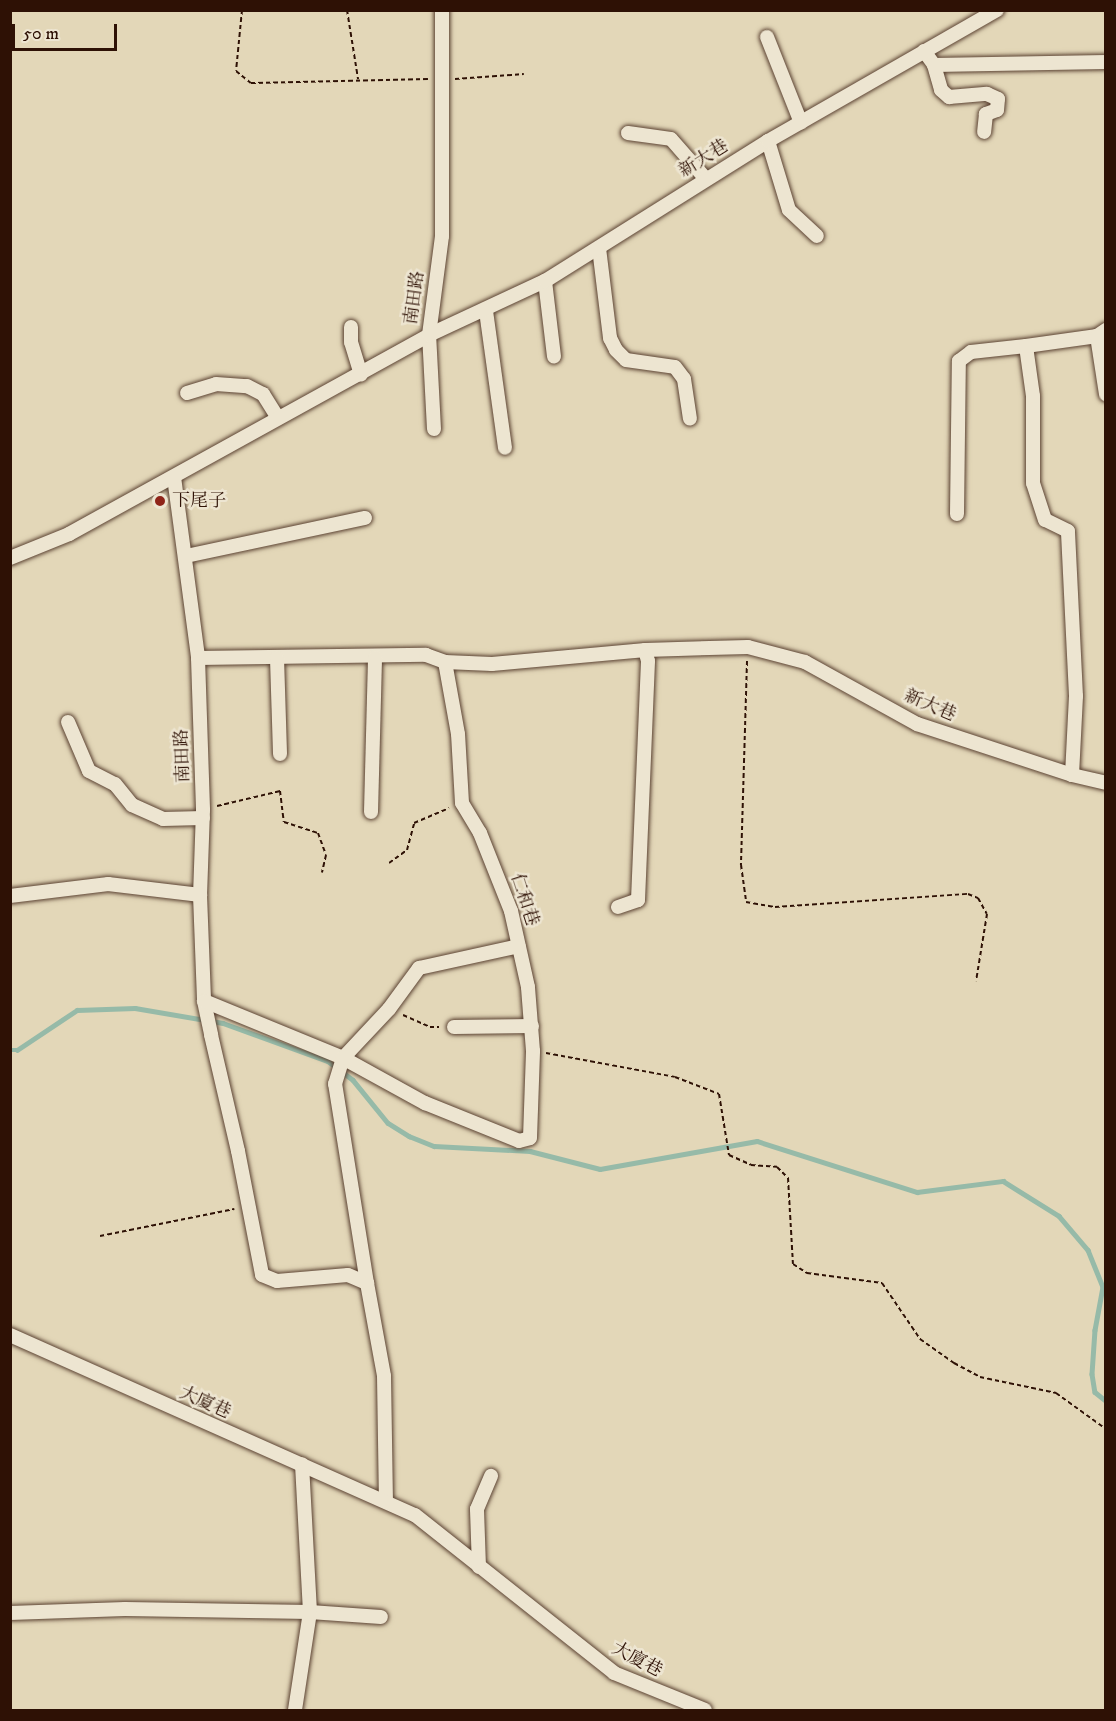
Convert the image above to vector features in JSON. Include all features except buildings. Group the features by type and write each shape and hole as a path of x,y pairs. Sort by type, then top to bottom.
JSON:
{"street":[{"name":"南田路","path":"10,558 69,534 429,335 442,236 442,10"},
{"name":"新大巷","path":"429,335 486,311 545,281 705,178 997,10"},
{"path":"767,37 801,123"},
{"path":"924,51 934,65 941,90 949,97 987,94 998,99 998,110 986,114 984,132"},
{"path":"934,65 1104,63"},
{"path":"628,133 671,139 705,178"},
{"path":"768,141 789,210 817,236"},
{"path":"599,248 610,338 616,350 626,360 675,367 684,379 690,419"},
{"path":"545,281 554,356"},
{"path":"486,311 504,448"},
{"path":"351,327 351,342 361,374"},
{"path":"957,514 959,361 971,352 1026,346 1101,333 1106,394"},
{"path":"429,335 434,429"},
{"path":"1026,346 1033,396 1033,483 1045,520 1068,531 1076,696 1072,775"},
{"path":"187,393 216,384 247,386 263,394 278,418"},
{"name":"南田路","path":"174,477 198,658 203,814 200,895 204,1001 249,1206"},
{"path":"186,556 365,518"},
{"name":"新大巷","path":"748,647 805,662 917,724 1072,775 1106,783"},
{"path":"198,658 426,655 445,662 492,664 645,650 748,647"},
{"path":"618,907 638,900 648,661 645,650"},
{"path":"371,812 375,657"},
{"path":"277,658 280,754"},
{"name":"仁和巷","path":"367,1283 335,1084 342,1061 389,1009 419,968 519,946 511,911 480,833 462,803 458,734 445,662"},
{"path":"68,723 89,771 115,784 132,805 163,819 203,814"},
{"path":"10,896 108,884 200,895"},
{"path":"204,1001 342,1061 425,1103 519,1141 530,1138 533,1051 528,987 519,946"},
{"path":"454,1027 532,1026"},
{"path":"249,1206 262,1275 277,1281 348,1275 367,1283 384,1376 386,1501"},
{"name":"大廈巷","path":"10,1335 415,1515 614,1673 705,1710"},
{"path":"295,1710 310,1612 302,1464"},
{"path":"479,1567 477,1509 491,1476"},
{"path":"10,1613 124,1609 310,1612 381,1617"}],"path":[{"path":"242,10 236,71 251,83 443,79 524,74"},
{"path":"347,10 358,80"},
{"path":"748,647 741,865 746,902 776,907 968,894 978,898 987,914 975,981"},
{"path":"203,814 280,791 284,822 318,833 326,855 322,873"},
{"path":"389,863 407,850 414,823 462,803"},
{"path":"389,1009 430,1027 454,1027"},
{"path":"533,1051 675,1077 719,1094 729,1155 751,1165 777,1167 788,1178 793,1264 807,1273 882,1283 920,1339 954,1363 980,1377 1056,1392 1106,1429"},
{"path":"100,1236 249,1206"}],"waterway":[{"path":"10,1050 17,1050 77,1010 135,1008 223,1023 328,1061 353,1080 388,1123 409,1136 434,1146 530,1151 600,1169 757,1141 917,1192 1003,1181 1059,1216 1088,1250 1103,1287 1095,1330 1092,1374 1095,1392 1106,1401"}],"place":[{"name":"下尾子","path":"160,501"}]}
